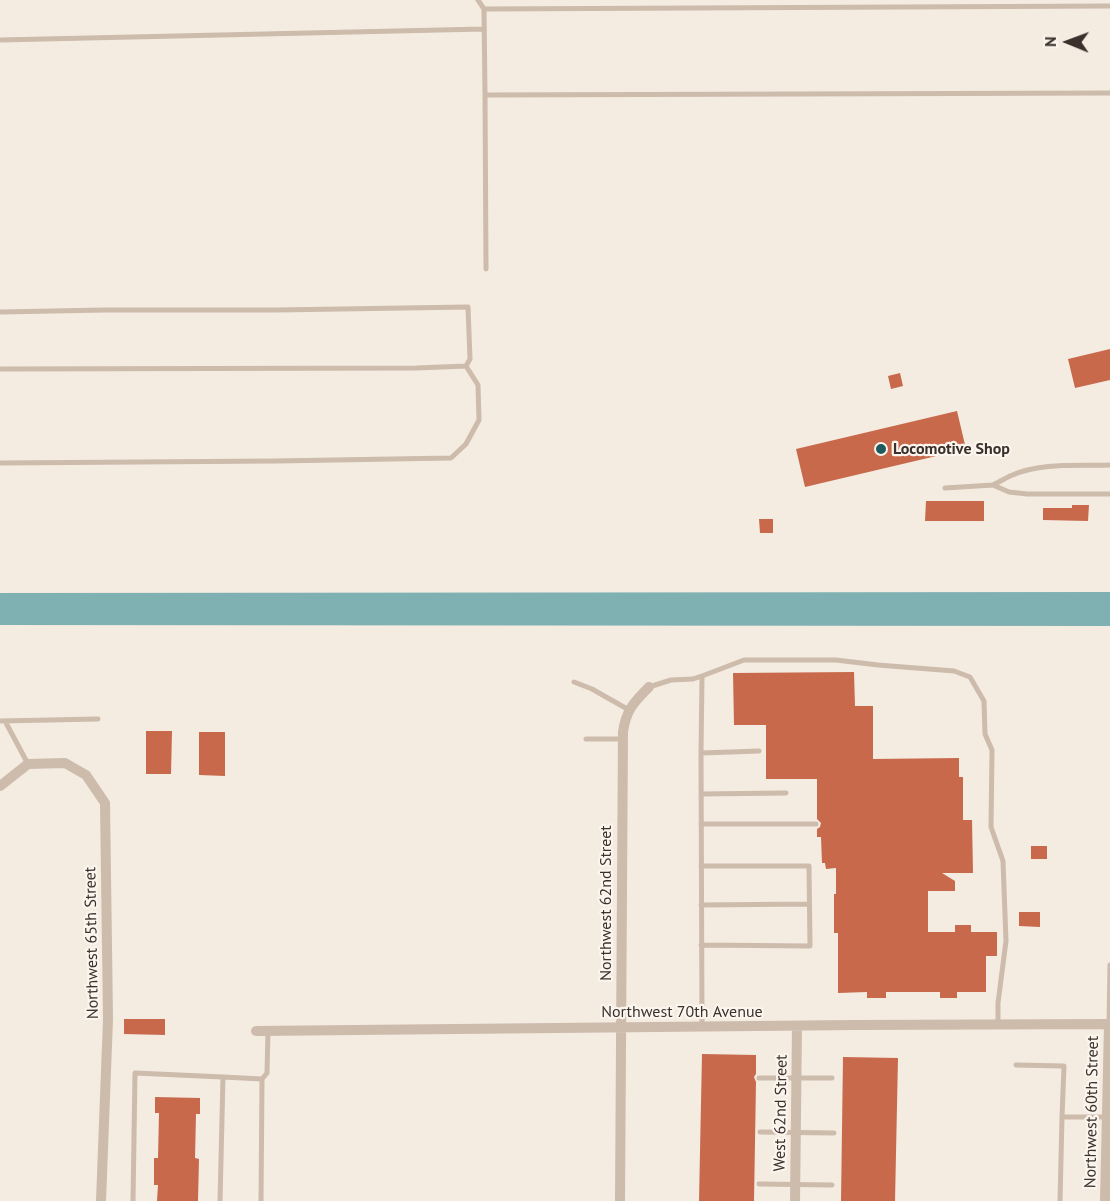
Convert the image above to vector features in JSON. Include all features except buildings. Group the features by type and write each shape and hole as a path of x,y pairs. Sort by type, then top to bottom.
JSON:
{"street":[{"name":"Northwest 62nd Street","path":"620,1201 622,739 629,710 636,699 649,687"},
{"name":"Northwest 65th Street","path":"28,764 64,763 87,775 105,803 108,1019 101,1201"},
{"path":"0,786 28,764"},
{"name":"Northwest 70th Avenue","path":"256,1031 1109,1024"},
{"name":"Northwest 60th Street","path":"1106,1201 1109,1024"},
{"name":"West 62nd Street","path":"795,1201 797,1026"}],"lane":[{"path":"478,0 484,9 486,269"},
{"path":"484,9 1110,6"},
{"path":"0,40 484,29"},
{"path":"485,95 1110,93"},
{"path":"0,312 468,307 470,359 466,366"},
{"path":"0,369 466,366"},
{"path":"0,463 451,458 466,444 479,420 478,385 466,366"},
{"path":"945,488 993,485 1011,475 1031,469 1110,465"},
{"path":"993,485 1009,492 1027,494 1110,494"},
{"path":"649,687 660,682 693,679 744,660 836,660 954,671 970,677 984,701 984,734 992,750 992,827 1003,861 1006,941 998,1003 998,1024"},
{"path":"702,676 702,1027"},
{"path":"574,682 592,689 629,710"},
{"path":"28,764 3,721 98,719"},
{"path":"586,739 622,739"},
{"path":"701,753 759,752"},
{"path":"701,794 786,793"},
{"path":"701,824 816,824"},
{"path":"701,866 809,866 810,946 701,945"},
{"path":"701,905 809,904"},
{"path":"1109,1024 1110,964"},
{"path":"261,1201 262,1079 267,1073 268,1031"},
{"path":"1016,1065 1064,1066 1060,1201"},
{"path":"133,1201 135,1073 262,1079"},
{"path":"220,1201 223,1077"},
{"path":"759,1078 832,1078"},
{"path":"1062,1116 1106,1116"},
{"path":"760,1132 834,1133"},
{"path":"759,1184 832,1185"}],"water":[{"path":"1110,592 1110,626 0,625 0,593"}],"place":[{"name":"Locomotive Shop","path":"881,449"}]}
